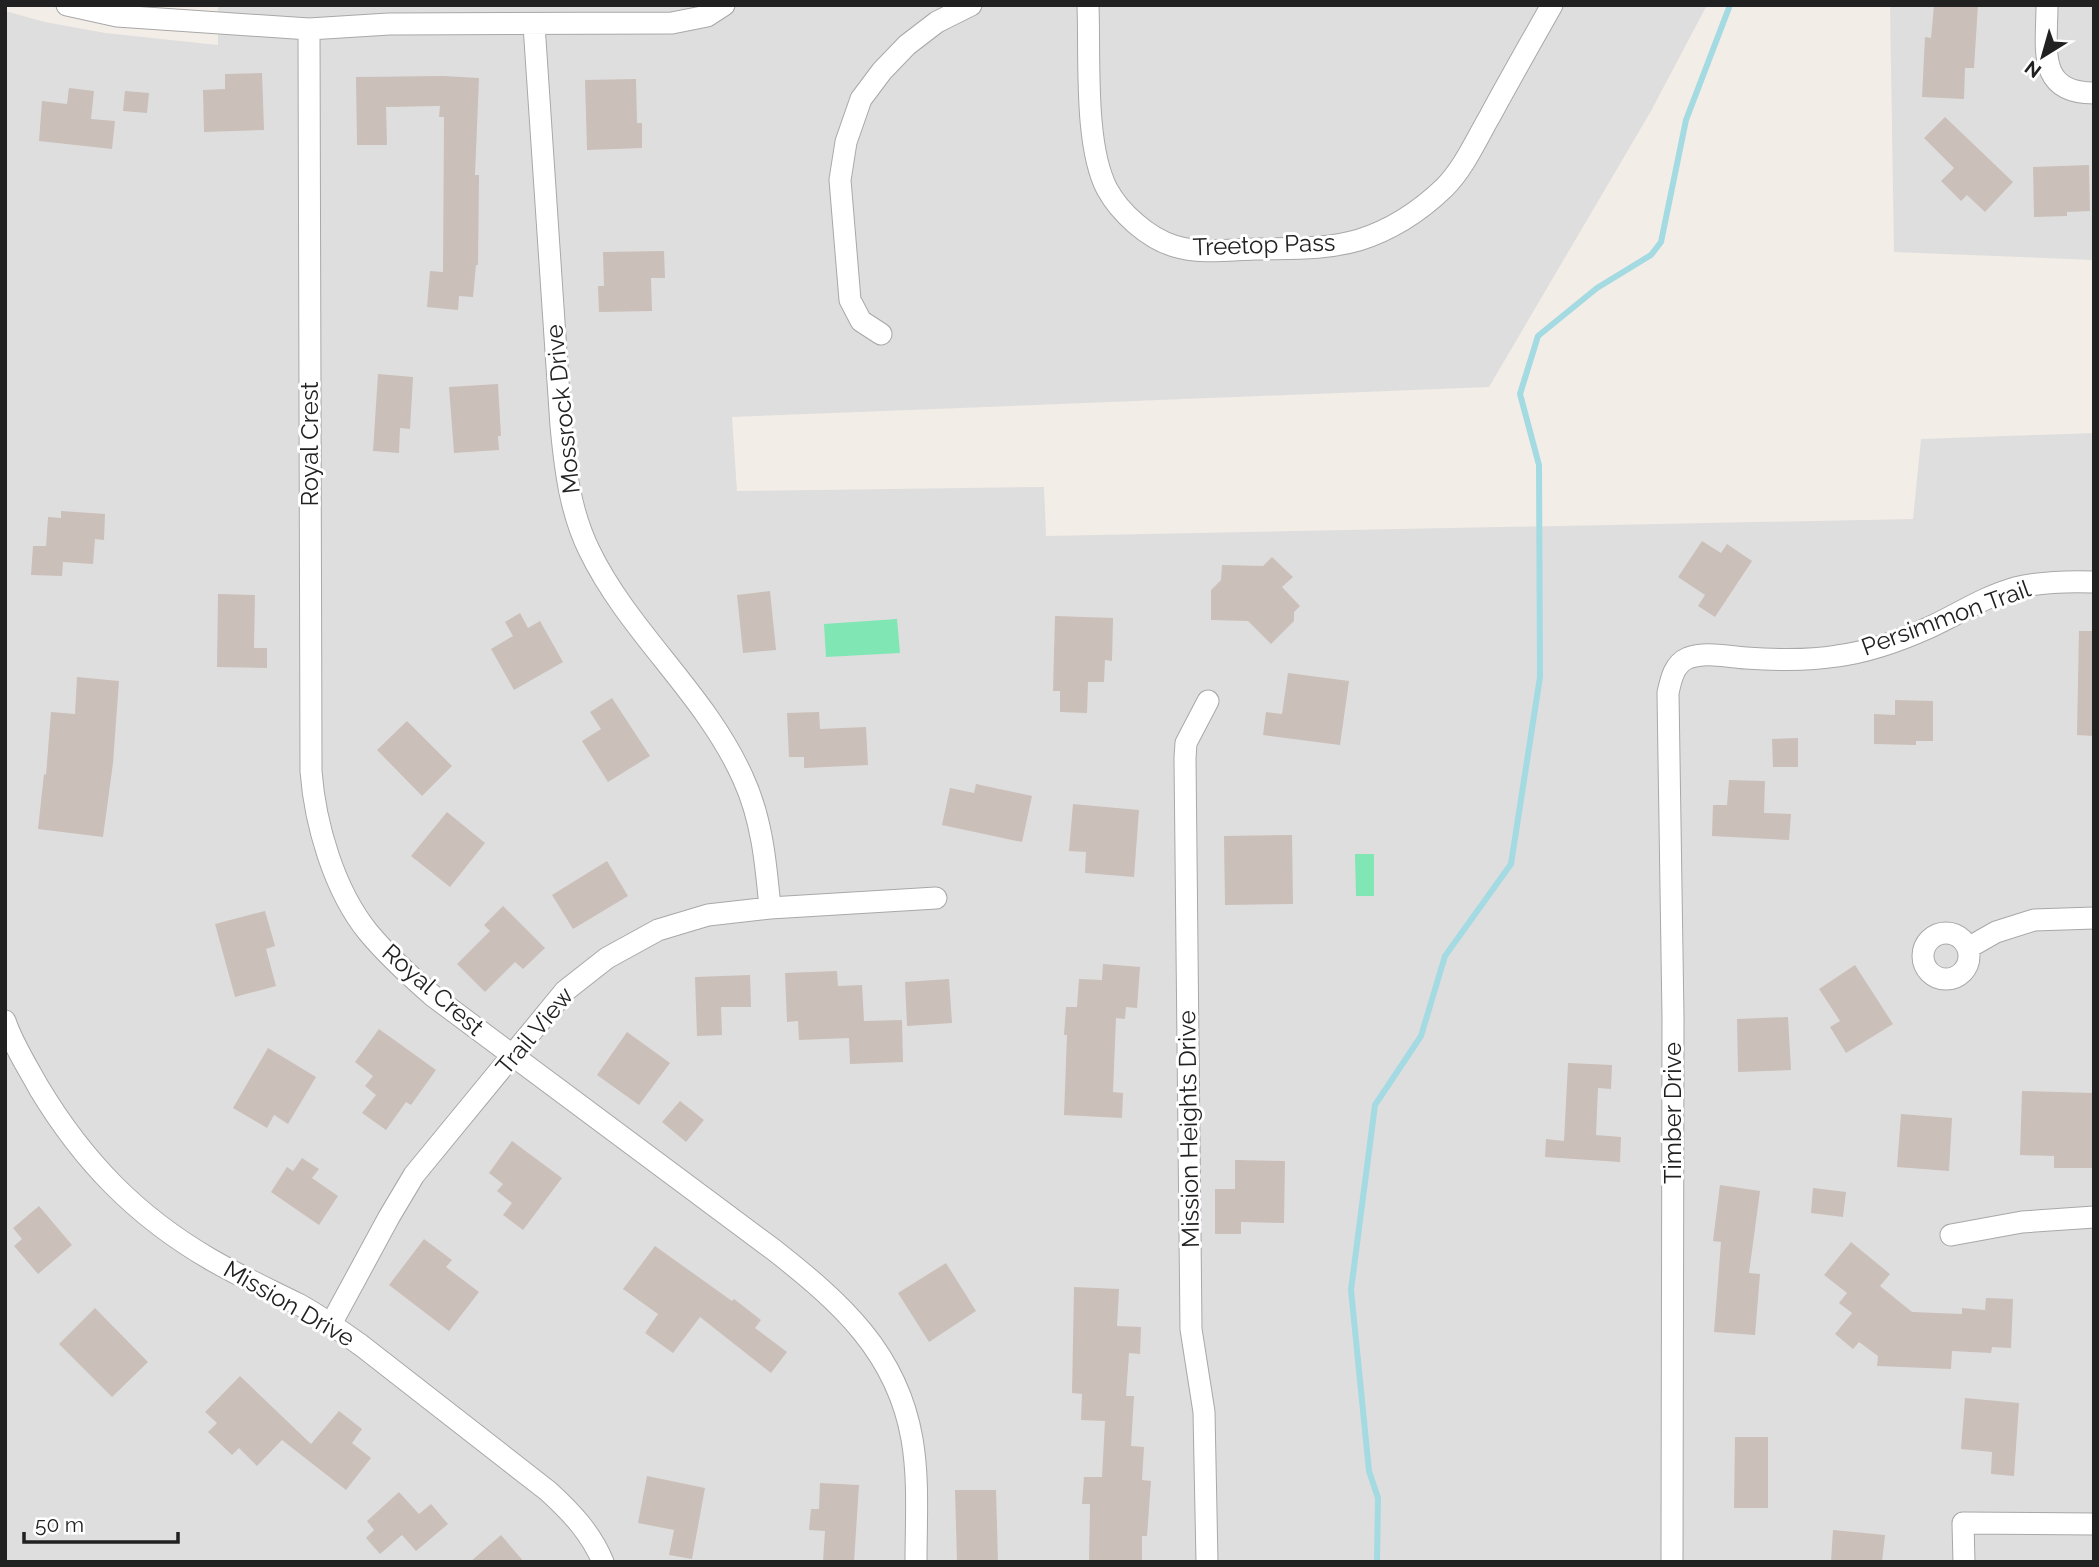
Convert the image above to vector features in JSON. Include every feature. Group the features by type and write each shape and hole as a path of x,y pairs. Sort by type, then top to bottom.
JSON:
{"street":[{"path":"67,5 117,16 310,29 389,24 672,23 708,16 724,5"},
{"path":"881,334 861,321 850,300 840,180 846,142 861,99 890,62 937,22 971,5"},
{"name":"Treetop Pass","path":"1088,5 1093,141 1098,168 1108,191 1126,214 1148,233 1173,246 1198,251 1325,247 1369,236 1389,228 1418,210 1446,186 1465,161 1552,5"},
{"path":"2047,5 2047,66 2052,76 2068,90 2094,93"},
{"name":"Mossrock Drive","path":"534,25 561,426 565,470 573,505 588,548 606,582 696,702 743,776 754,805 761,837 770,908"},
{"name":"Royal Crest","path":"310,29 311,771 313,801 330,860 366,929 397,964 433,996 783,1258 844,1309 865,1333 884,1359 905,1411 912,1438 916,1488 916,1562"},
{"name":"Persimmon Trail","path":"1676,666 1687,659 1703,655 1779,660 1835,657 1867,650 1928,628 2014,588 2042,583 2094,582"},
{"name":"Timber Drive","path":"1672,1562 1673,1018 1668,693 1676,666"},
{"name":"Mission Heights Drive","path":"1207,1562 1204,1412 1191,1329 1185,758 1186,743 1208,701"},
{"name":"Trail View","path":"331,1324 402,1192 565,991 586,973 658,930 708,915 770,908 936,898"},
{"path":"1968,948 1996,932 2034,920 2094,918"},
{"name":"Mission Drive","path":"5,1021 24,1063 63,1125 111,1184 131,1203 163,1229 211,1260 331,1324 548,1491 584,1528 597,1546 603,1562"},
{"path":"1951,1235 2022,1222 2094,1217"},
{"path":"1965,1562 1963,1522 2094,1524"}],"shaded area":[{"path":"196,5 1707,5 1651,111 1489,387 732,417 737,491 1044,487 1046,536 1913,519 1921,439 2094,433 2094,1562 5,1562 5,11 45,22 105,33 218,45 218,7"},
{"path":"1890,5 2094,5 2094,260 1894,252"}],"green space":[{"path":"897,619 900,653 826,657 824,624"},
{"path":"1355,854 1374,854 1374,896 1356,896"}],"building":[{"path":"1934,5 1978,5 1974,68 1965,68 1964,99 1922,97 1925,37 1931,38"},
{"path":"262,73 264,130 204,132 203,90 225,89 225,74"},
{"path":"356,77 479,78 475,175 479,175 478,265 473,297 459,296 458,310 427,307 430,271 443,272 444,117 439,117 440,106 386,107 387,145 357,145"},
{"path":"636,79 637,123 642,123 642,148 587,150 585,80"},
{"path":"69,88 94,91 91,119 115,121 112,149 39,141 42,101 67,104"},
{"path":"125,91 149,93 147,113 123,111"},
{"path":"1945,117 2013,182 1985,212 1967,195 1961,201 1941,181 1954,168 1924,138"},
{"path":"2089,165 2090,211 2067,212 2067,216 2034,217 2033,167"},
{"path":"664,251 665,278 651,278 652,311 599,312 598,286 604,286 603,252"},
{"path":"378,374 413,377 410,429 400,428 399,453 373,451"},
{"path":"498,384 501,436 498,436 499,450 454,453 449,387"},
{"path":"61,511 105,514 104,540 95,539 93,564 63,562 62,576 31,575 33,546 46,546 48,517 61,518"},
{"path":"1702,541 1721,553 1727,544 1752,561 1715,617 1698,606 1705,595 1678,577"},
{"path":"1272,557 1293,577 1282,587 1300,606 1294,612 1294,621 1271,644 1248,621 1211,620 1211,590 1221,580 1222,565 1263,566"},
{"path":"770,591 776,650 743,653 737,595"},
{"path":"218,594 255,595 254,648 267,648 267,668 217,667"},
{"path":"520,613 528,628 540,621 563,662 514,690 491,649 513,636 505,622"},
{"path":"1055,616 1113,618 1112,661 1105,660 1104,682 1088,682 1087,713 1060,712 1060,691 1053,691"},
{"path":"2079,631 2094,631 2094,736 2077,735"},
{"path":"1288,673 1349,681 1340,745 1263,735 1266,712 1282,714"},
{"path":"77,677 119,681 113,763 103,837 38,829 51,712 75,714"},
{"path":"612,698 650,756 608,782 582,741 601,729 590,712"},
{"path":"1895,700 1933,701 1933,741 1916,741 1916,745 1874,744 1874,714 1895,715"},
{"path":"819,712 820,729 866,727 868,765 804,768 804,757 789,757 787,713"},
{"path":"407,721 452,766 422,796 377,750"},
{"path":"1798,738 1798,767 1773,767 1772,739"},
{"path":"1729,780 1765,781 1764,813 1791,814 1789,840 1712,836 1713,805 1727,805"},
{"path":"976,784 1032,796 1022,842 942,825 950,788 974,793"},
{"path":"1073,804 1139,810 1134,877 1085,873 1086,852 1069,851"},
{"path":"447,812 485,843 450,887 411,856"},
{"path":"1292,835 1293,904 1225,905 1224,836"},
{"path":"607,861 628,896 573,929 552,895"},
{"path":"503,906 545,948 523,969 515,962 485,992 457,964 490,931 484,925"},
{"path":"265,911 275,946 266,949 276,986 235,997 215,924"},
{"path":"1103,964 1140,967 1137,1008 1126,1007 1125,1019 1116,1018 1113,1092 1123,1093 1122,1118 1064,1115 1066,1007 1077,1007 1079,979 1102,980"},
{"path":"1855,965 1893,1024 1846,1053 1830,1027 1840,1021 1819,989"},
{"path":"837,971 838,986 862,985 864,1021 902,1020 903,1062 850,1064 849,1038 799,1040 798,1021 787,1022 785,973"},
{"path":"750,975 751,1007 721,1007 722,1035 697,1036 695,977"},
{"path":"949,979 952,1023 907,1026 905,982"},
{"path":"1788,1017 1791,1070 1738,1072 1737,1019"},
{"path":"379,1029 436,1070 411,1105 406,1102 386,1130 362,1113 376,1095 365,1086 373,1076 355,1062"},
{"path":"627,1032 670,1063 639,1105 597,1075"},
{"path":"268,1048 316,1077 288,1124 274,1115 267,1128 233,1108"},
{"path":"1568,1063 1612,1065 1611,1089 1598,1088 1596,1135 1621,1137 1620,1162 1545,1157 1546,1139 1564,1141"},
{"path":"2022,1091 2094,1093 2094,1168 2054,1168 2054,1156 2020,1155"},
{"path":"680,1101 704,1120 686,1142 662,1122"},
{"path":"1901,1114 1952,1118 1949,1171 1897,1167"},
{"path":"512,1141 562,1178 523,1230 503,1215 512,1203 497,1191 503,1184 489,1173"},
{"path":"302,1158 319,1169 312,1178 338,1196 319,1225 271,1192 287,1167 293,1171"},
{"path":"1235,1160 1285,1161 1284,1223 1241,1222 1241,1234 1215,1234 1215,1189 1235,1189"},
{"path":"1720,1185 1760,1191 1749,1273 1760,1274 1755,1335 1714,1332 1721,1242 1713,1241"},
{"path":"1813,1188 1846,1192 1843,1217 1811,1213"},
{"path":"39,1206 72,1245 38,1274 14,1246 22,1239 13,1228"},
{"path":"424,1239 452,1260 446,1267 479,1292 449,1331 389,1285"},
{"path":"1851,1242 1890,1274 1880,1286 1912,1312 1962,1314 1962,1308 1985,1310 1986,1298 2013,1299 2011,1348 1992,1347 1991,1353 1952,1351 1951,1369 1877,1366 1878,1356 1859,1342 1853,1349 1835,1334 1852,1313 1839,1303 1847,1293 1824,1275"},
{"path":"655,1246 761,1320 755,1328 787,1352 771,1373 700,1317 673,1353 645,1333 658,1314 623,1289"},
{"path":"946,1263 976,1311 929,1342 898,1293"},
{"path":"1074,1287 1119,1289 1117,1326 1141,1327 1140,1354 1129,1353 1126,1396 1134,1396 1131,1446 1144,1447 1142,1480 1151,1481 1147,1536 1142,1536 1142,1562 1089,1562 1090,1504 1082,1504 1084,1477 1102,1477 1105,1421 1081,1420 1082,1394 1072,1393"},
{"path":"95,1308 148,1362 112,1397 59,1344"},
{"path":"240,1376 311,1444 339,1411 362,1429 352,1443 371,1458 346,1490 282,1440 257,1466 239,1448 232,1455 208,1432 217,1423 205,1412"},
{"path":"1965,1398 2019,1403 2014,1476 1991,1474 1992,1452 1961,1449"},
{"path":"1735,1437 1768,1437 1768,1508 1734,1508"},
{"path":"647,1476 705,1488 692,1559 669,1555 674,1530 638,1523"},
{"path":"820,1483 859,1485 854,1562 823,1562 825,1531 809,1530 811,1509 819,1509"},
{"path":"955,1490 996,1490 998,1562 957,1562"},
{"path":"399,1492 419,1514 431,1504 448,1524 416,1551 402,1535 380,1554 366,1538 374,1530 367,1521"},
{"path":"1833,1530 1885,1535 1882,1562 1831,1562"},
{"path":"501,1535 524,1562 470,1562"}],"waterway":[{"path":"1377,1562 1378,1498 1369,1471 1351,1290 1375,1105 1421,1036 1445,956 1511,864 1540,677 1539,465 1520,394 1538,336 1597,288 1651,255 1661,242 1686,120 1730,5"}]}
